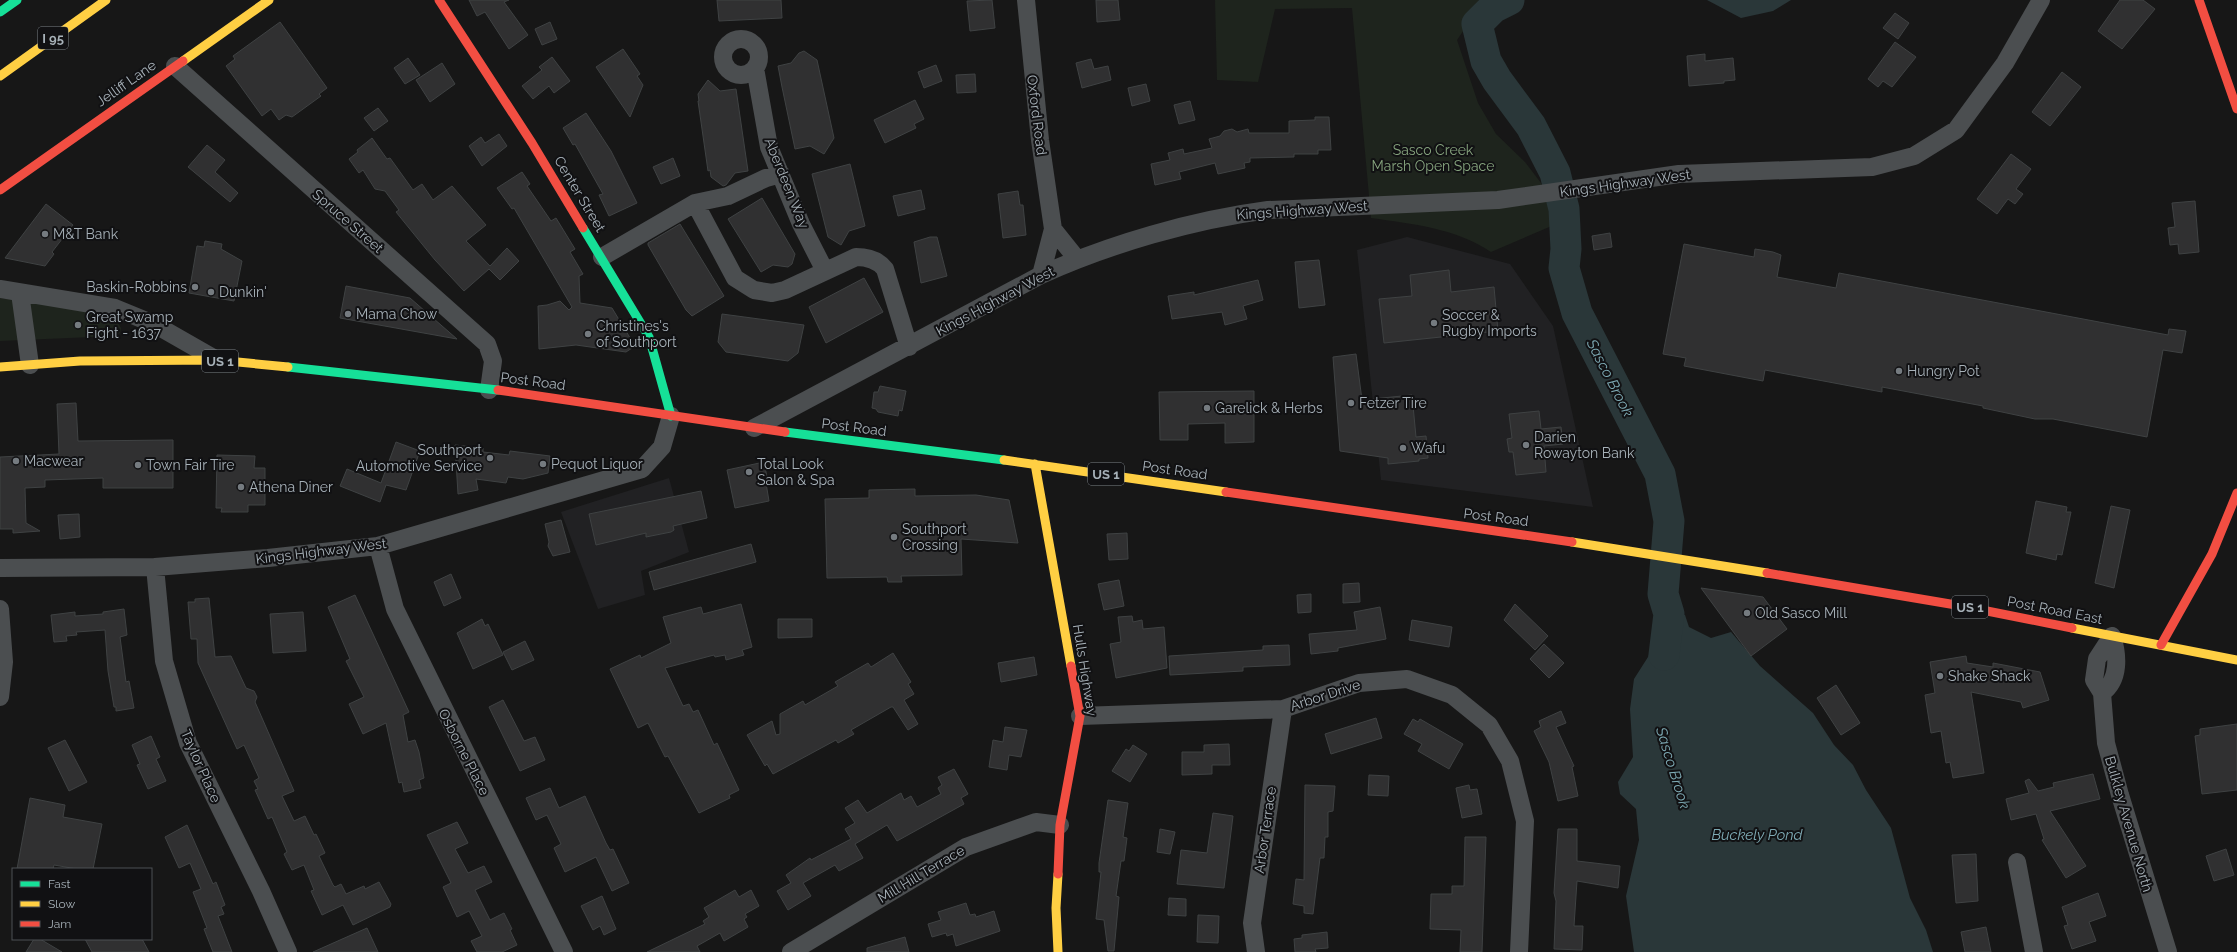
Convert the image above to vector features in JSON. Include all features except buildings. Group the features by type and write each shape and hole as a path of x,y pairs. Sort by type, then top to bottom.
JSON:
{"main road":[{"path":"0,12 17,0"},
{"name":"I 95","path":"0,76 106,0"},
{"name":"Jelliff Lane","path":"0,190 269,0"},
{"name":"Center Street","path":"439,0 532,143 649,337 671,416"},
{"path":"2199,0 2237,109"},
{"name":"Post Road","path":"0,367 80,361 217,360 546,396 754,428 1035,464 1701,562"},
{"name":"Hulls Highway","path":"1035,464 1080,716 1060,825 1056,908 1058,952"},
{"path":"2162,646 2212,554 2237,493"},
{"name":"Post Road East","path":"1701,562 1912,597 2237,660"}],"street":[{"name":"Oxford Road","path":"1026,0 1038,125 1053,229 1041,275"},
{"name":"Kings Highway West","path":"754,428 1041,275 1077,259 1181,226 1234,215 1300,207 1498,200 1577,190 1679,174 1872,167 1914,156 1956,130 2005,63 2041,0"},
{"name":"Spruce Street","path":"175,66 487,344 493,361 488,390"},
{"name":"Aberdeen Way","path":"755,68 769,147 802,224 825,271"},
{"path":"602,257 695,203 728,196 766,178 781,174"},
{"path":"695,203 735,278 754,290 772,293 785,290 856,256 868,258 881,264 885,269 908,347"},
{"path":"1053,229 1077,259"},
{"path":"0,289 115,308 154,324 217,360"},
{"path":"20,293 30,365"},
{"name":"Kings Highway West","path":"0,568 155,567 268,558 378,546 642,469 662,447 671,416"},
{"name":"Osborne Place","path":"378,546 395,609 564,952"},
{"name":"Taylor Place","path":"155,567 164,660 188,743 261,891 288,952"},
{"path":"0,609 4,662 0,697"},
{"name":"Bulkley Avenue North","path":"2112,636 2118,661 2112,682 2108,689 2102,693 2105,736 2113,769 2168,952"},
{"name":"Arbor Drive","path":"1080,716 1283,709 1359,682 1407,679 1452,694 1489,725 1510,761 1525,821 1519,952"},
{"name":"Arbor Terrace","path":"1256,952 1252,923 1283,709"},
{"name":"Mill Hill Terrace","path":"791,952 814,946 966,847 1036,822 1060,825"},
{"path":"2017,862 2034,952"}],"shaded area":[{"path":"1407,237 1510,264 1553,326 1593,507 1381,480 1357,250"},
{"path":"669,478 689,552 641,571 645,595 598,609 561,512"}],"green space":[{"name":"Sasco Creek Marsh Open Space","path":"1215,0 1479,0 1477,11 1457,40 1478,103 1496,134 1525,162 1541,183 1554,225 1491,252 1463,237 1448,232 1418,225 1371,218 1352,8 1275,9 1258,82 1217,80"},
{"path":"0,298 67,304 86,308 114,319 121,328 120,333 114,336 0,341"}],"water":[{"path":"1707,0 1791,0 1773,11 1741,18"},
{"name":"Buckely Pond","path":"1669,614 1685,615 1689,627 1711,638 1731,632 1760,666 1813,713 1834,745 1853,765 1866,790 1891,828 1910,898 1926,930 1933,952 1634,952 1626,896 1639,840 1636,809 1620,794 1618,782 1633,757 1630,709 1634,679 1648,657 1661,620"}],"waterway":[{"name":"Sasco Brook","path":"1509,0 1493,8 1477,24 1486,61 1497,80 1531,126 1555,173 1564,209 1566,249 1564,268 1577,313 1660,474 1669,521 1663,594 1669,614 1664,655"}],"traffic: fast":[{"path":"0,12 17,0"},
{"path":"583,228 649,337 671,416"},
{"path":"288,367 498,390"},
{"path":"785,432 1004,460"}],"traffic: slow":[{"path":"0,76 106,0"},
{"path":"183,61 269,0"},
{"path":"0,367 80,361 217,360 288,367"},
{"path":"1004,460 1226,492"},
{"path":"1035,464 1071,666"},
{"path":"1572,542 1767,573"},
{"path":"2072,628 2237,660"},
{"path":"1058,874 1056,908 1058,952"}],"traffic: jam":[{"path":"439,0 532,143 583,228"},
{"path":"2199,0 2237,109"},
{"path":"0,190 183,61"},
{"path":"498,390 785,432"},
{"path":"1226,492 1572,542"},
{"path":"2161,645 2212,554 2237,493"},
{"path":"1767,573 1962,606 2072,628"},
{"path":"1058,874 1060,825 1080,716 1071,666"}],"place":[{"name":"M&T Bank","path":"45,234"},
{"name":"Baskin-Robbins","path":"195,287"},
{"name":"Dunkin'","path":"211,292"},
{"name":"Mama Chow","path":"348,314"},
{"name":"Soccer & Rugby Imports","path":"1434,323"},
{"name":"Great Swamp Fight - 1637","path":"78,325"},
{"name":"Christines's of Southport","path":"588,334"},
{"name":"Hungry Pot","path":"1899,371"},
{"name":"Fetzer Tire","path":"1351,403"},
{"name":"Garelick & Herbs","path":"1207,408"},
{"name":"Darien Rowayton Bank","path":"1526,445"},
{"name":"Wafu","path":"1403,448"},
{"name":"Southport Automotive Service","path":"490,458"},
{"name":"Macwear","path":"16,461"},
{"name":"Pequot Liquor","path":"543,464"},
{"name":"Town Fair Tire","path":"138,465"},
{"name":"Total Look Salon & Spa","path":"749,472"},
{"name":"Athena Diner","path":"241,487"},
{"name":"Southport Crossing","path":"894,537"},
{"name":"Old Sasco Mill","path":"1747,613"},
{"name":"Shake Shack","path":"1940,676"}]}
